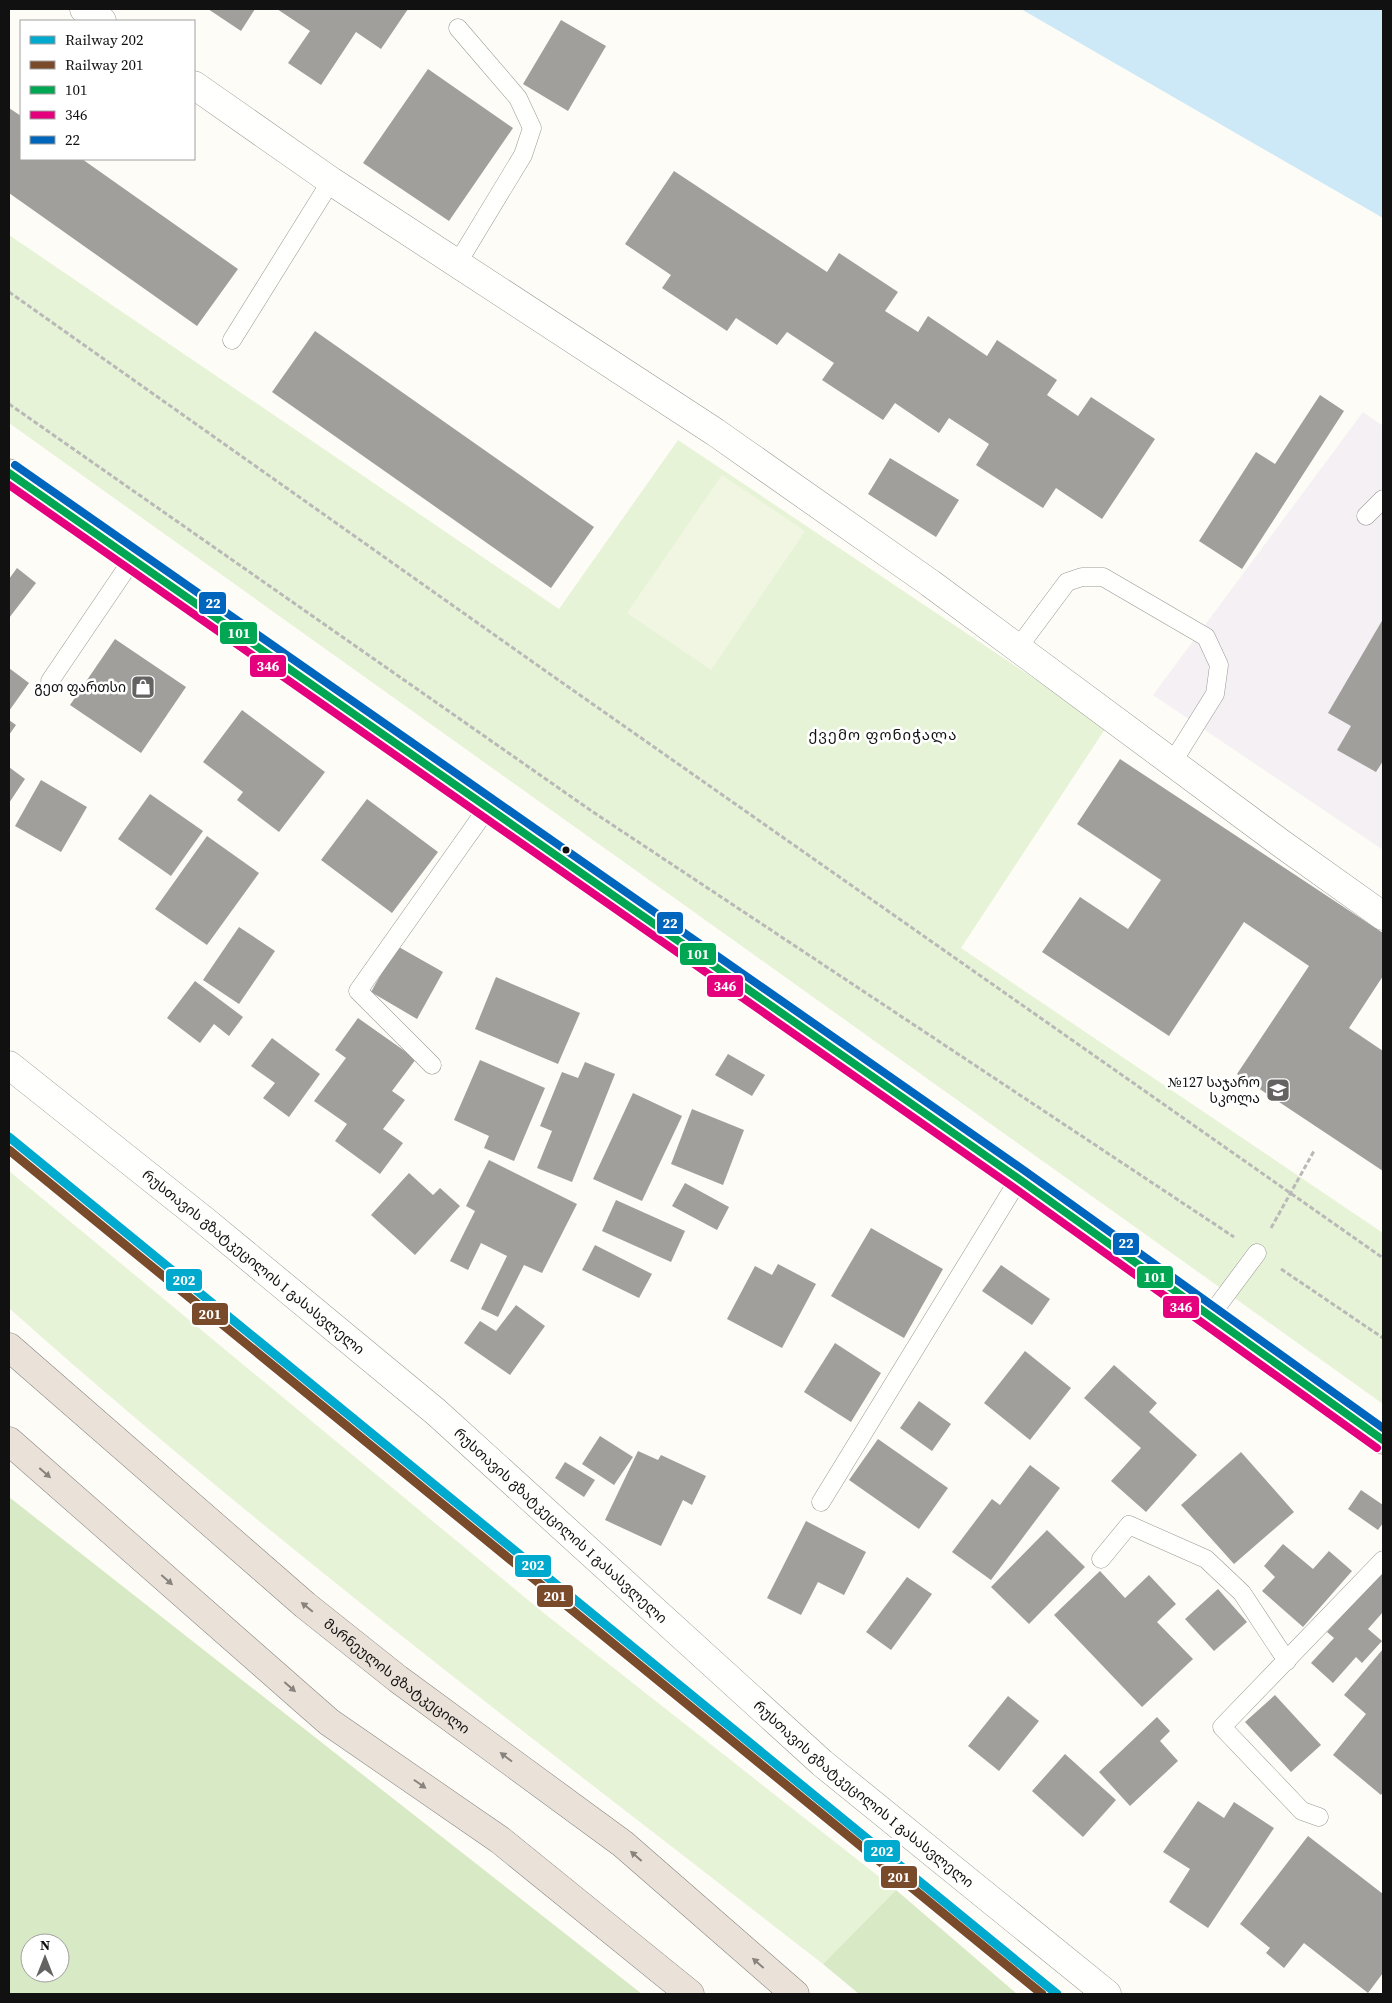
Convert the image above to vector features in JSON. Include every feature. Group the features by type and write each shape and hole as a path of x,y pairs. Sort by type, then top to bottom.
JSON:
{"highway":[{"path":"9,473 1019,1179 1383,1440"},
{"name":"მარნეულის გზატკეცილი","path":"9,1347 304,1605 398,1679 622,1844 795,1994"},
{"path":"9,1441 329,1722 500,1840 690,1994"}],"street":[{"path":"84,9 100,20"},
{"path":"195,86 331,181 715,432 930,584 1383,916"},
{"name":"რუსთავის გზატკეცილის I გასასვლელი","path":"9,1065 205,1221 436,1412 822,1763 1107,1994"}],"lane":[{"path":"458,28 518,98 532,128 523,155 458,264"},
{"path":"232,340 331,181"},
{"path":"1366,516 1383,499"},
{"path":"50,681 132,560"},
{"path":"1018,648 1067,582 1082,577 1103,577 1206,637 1219,665 1215,694 1172,763"},
{"path":"432,1065 358,991 488,807"},
{"path":"821,1502 1019,1179"},
{"path":"1210,1316 1257,1253"},
{"path":"1101,1559 1129,1525 1206,1558 1242,1593 1287,1661"},
{"path":"1319,1818 1302,1810 1222,1727 1383,1560"}],"path":[{"path":"9,292 1383,1258"},
{"path":"9,404 592,812 1383,1338"},
{"path":"1257,1253 1314,1151"}],"shaded area":[{"path":"1363,412 1383,426 1383,850 1153,695"}],"green space":[{"path":"9,235 559,609 678,440 1075,706 1105,729 961,948 1383,1233 1383,1404 9,423"},
{"path":"722,475 805,531 711,670 627,613"},
{"path":"9,1171 545,1614 896,1890 823,1964 513,1724 308,1561 107,1394 9,1308"},
{"path":"9,1497 642,1994 9,1994"},
{"path":"896,1890 1017,1994 859,1994 823,1964"}],"water":[{"path":"1021,9 1383,9 1383,218"}],"building":[{"path":"208,9 255,9 241,31"},
{"path":"277,9 408,9 381,49 356,32 321,85 288,63 310,31"},
{"path":"561,20 606,46 568,111 523,84"},
{"path":"428,69 513,128 449,221 363,163"},
{"path":"9,108 20,115 20,160 83,160 238,269 197,326 9,193"},
{"path":"674,171 827,272 839,253 898,292 885,311 918,332 928,316 987,356 997,340 1057,380 1047,395 1078,416 1091,397 1155,439 1102,519 1056,488 1043,508 976,465 989,444 949,418 939,433 895,403 883,420 822,380 834,363 787,332 777,345 736,318 727,331 662,288 671,275 625,244"},
{"path":"315,331 594,527 551,588 272,392"},
{"path":"1320,395 1344,411 1242,569 1199,541 1256,452 1275,464"},
{"path":"890,458 959,500 936,537 868,494"},
{"path":"17,568 36,583 9,618 9,579"},
{"path":"1383,619 1383,761 1376,772 1337,750 1351,726 1328,713"},
{"path":"115,639 186,687 141,753 70,705"},
{"path":"9,668 29,683 9,711"},
{"path":"242,710 325,772 279,832 237,800 243,792 203,762"},
{"path":"9,720 16,725 9,735"},
{"path":"1120,759 1383,933 1383,976 1349,1028 1383,1051 1383,1171 1237,1074 1309,966 1244,922 1169,1036 1042,952 1080,897 1128,929 1161,880 1077,824"},
{"path":"9,767 25,779 9,803"},
{"path":"41,780 87,807 61,852 15,826"},
{"path":"150,794 203,831 171,876 118,839"},
{"path":"367,799 438,852 392,913 321,860"},
{"path":"207,836 259,873 207,945 155,909"},
{"path":"239,927 275,951 239,1004 203,980"},
{"path":"397,946 443,972 417,1019 371,992"},
{"path":"496,977 580,1013 558,1064 475,1029"},
{"path":"195,981 243,1017 229,1036 214,1024 200,1043 167,1018"},
{"path":"358,1018 416,1059 392,1091 405,1100 383,1129 403,1143 380,1174 335,1141 347,1124 314,1101 346,1058 335,1050"},
{"path":"272,1038 320,1074 289,1117 263,1098 275,1083 251,1066"},
{"path":"728,1054 765,1075 752,1096 715,1075"},
{"path":"480,1060 545,1088 514,1161 484,1148 489,1136 454,1120"},
{"path":"585,1062 615,1074 572,1182 537,1168 552,1131 540,1126 562,1072 578,1078"},
{"path":"633,1093 682,1116 642,1201 593,1179"},
{"path":"692,1109 744,1130 723,1185 671,1164"},
{"path":"489,1160 577,1204 542,1273 524,1265 498,1317 481,1309 507,1256 481,1243 468,1270 450,1261 475,1211 466,1206"},
{"path":"409,1173 433,1195 440,1188 460,1206 415,1255 371,1215"},
{"path":"685,1183 729,1207 717,1230 672,1206"},
{"path":"616,1200 685,1231 671,1262 602,1231"},
{"path":"871,1228 943,1269 904,1338 831,1296"},
{"path":"595,1245 652,1274 639,1298 582,1270"},
{"path":"778,1264 816,1284 782,1348 727,1319 755,1266 772,1275"},
{"path":"1001,1265 1050,1299 1032,1325 982,1291"},
{"path":"516,1305 545,1326 510,1375 464,1343 480,1321 496,1331"},
{"path":"835,1343 881,1373 851,1422 804,1392"},
{"path":"1025,1351 1071,1388 1030,1440 984,1403"},
{"path":"1114,1365 1157,1403 1149,1412 1197,1455 1146,1512 1111,1481 1141,1448 1084,1398"},
{"path":"919,1401 951,1424 932,1451 900,1428"},
{"path":"600,1436 633,1457 614,1485 582,1464"},
{"path":"878,1439 948,1488 919,1529 849,1480"},
{"path":"638,1451 658,1460 661,1455 706,1476 692,1505 683,1500 661,1546 605,1520"},
{"path":"1241,1452 1294,1512 1234,1564 1181,1505"},
{"path":"565,1462 595,1480 584,1497 555,1478"},
{"path":"1030,1465 1060,1488 991,1580 952,1552 992,1499 1000,1505"},
{"path":"1361,1490 1383,1505 1383,1523 1378,1530 1348,1509"},
{"path":"806,1521 866,1552 844,1595 818,1582 801,1615 767,1598"},
{"path":"1047,1530 1085,1567 1029,1624 991,1587"},
{"path":"1283,1544 1313,1569 1329,1551 1352,1571 1303,1627 1262,1591 1275,1577 1264,1566"},
{"path":"1383,1570 1383,1612 1368,1629 1382,1641 1362,1663 1356,1657 1333,1683 1311,1663 1334,1638 1327,1632"},
{"path":"1100,1571 1125,1598 1149,1575 1176,1604 1157,1622 1193,1659 1142,1707 1054,1615"},
{"path":"907,1577 932,1594 891,1650 866,1632"},
{"path":"1218,1589 1247,1622 1214,1651 1185,1619"},
{"path":"1383,1649 1383,1792 1381,1795 1333,1755 1366,1714 1344,1695"},
{"path":"1275,1695 1321,1745 1291,1772 1245,1722"},
{"path":"1008,1696 1039,1721 999,1771 968,1746"},
{"path":"1157,1717 1170,1731 1160,1741 1178,1761 1130,1806 1099,1772"},
{"path":"1065,1754 1116,1800 1083,1837 1032,1791"},
{"path":"1198,1801 1224,1818 1234,1802 1274,1828 1208,1928 1169,1902 1190,1869 1163,1852"},
{"path":"1308,1836 1383,1894 1383,1973 1368,1993 1304,1943 1284,1968 1266,1953 1270,1948 1240,1924"}],"rail line":[{"name":"202","path":"9,1137 1057,1994"},
{"name":"201","path":"9,1150 1042,1994"}],"transit line":[{"name":"22","path":"15,465 1025,1171 1383,1428"},
{"name":"101","path":"9,473 1019,1179 1383,1440"},
{"name":"346","path":"9,485 1013,1187 1377,1448"}],"place":[{"name":"გეთ ფართსი","path":"143,687"},
{"name":"№127 საჯარო სკოლა","path":"1278,1090"}],"district":[{"name":"ქვემო ფონიჭალა","path":"883,735"}]}
